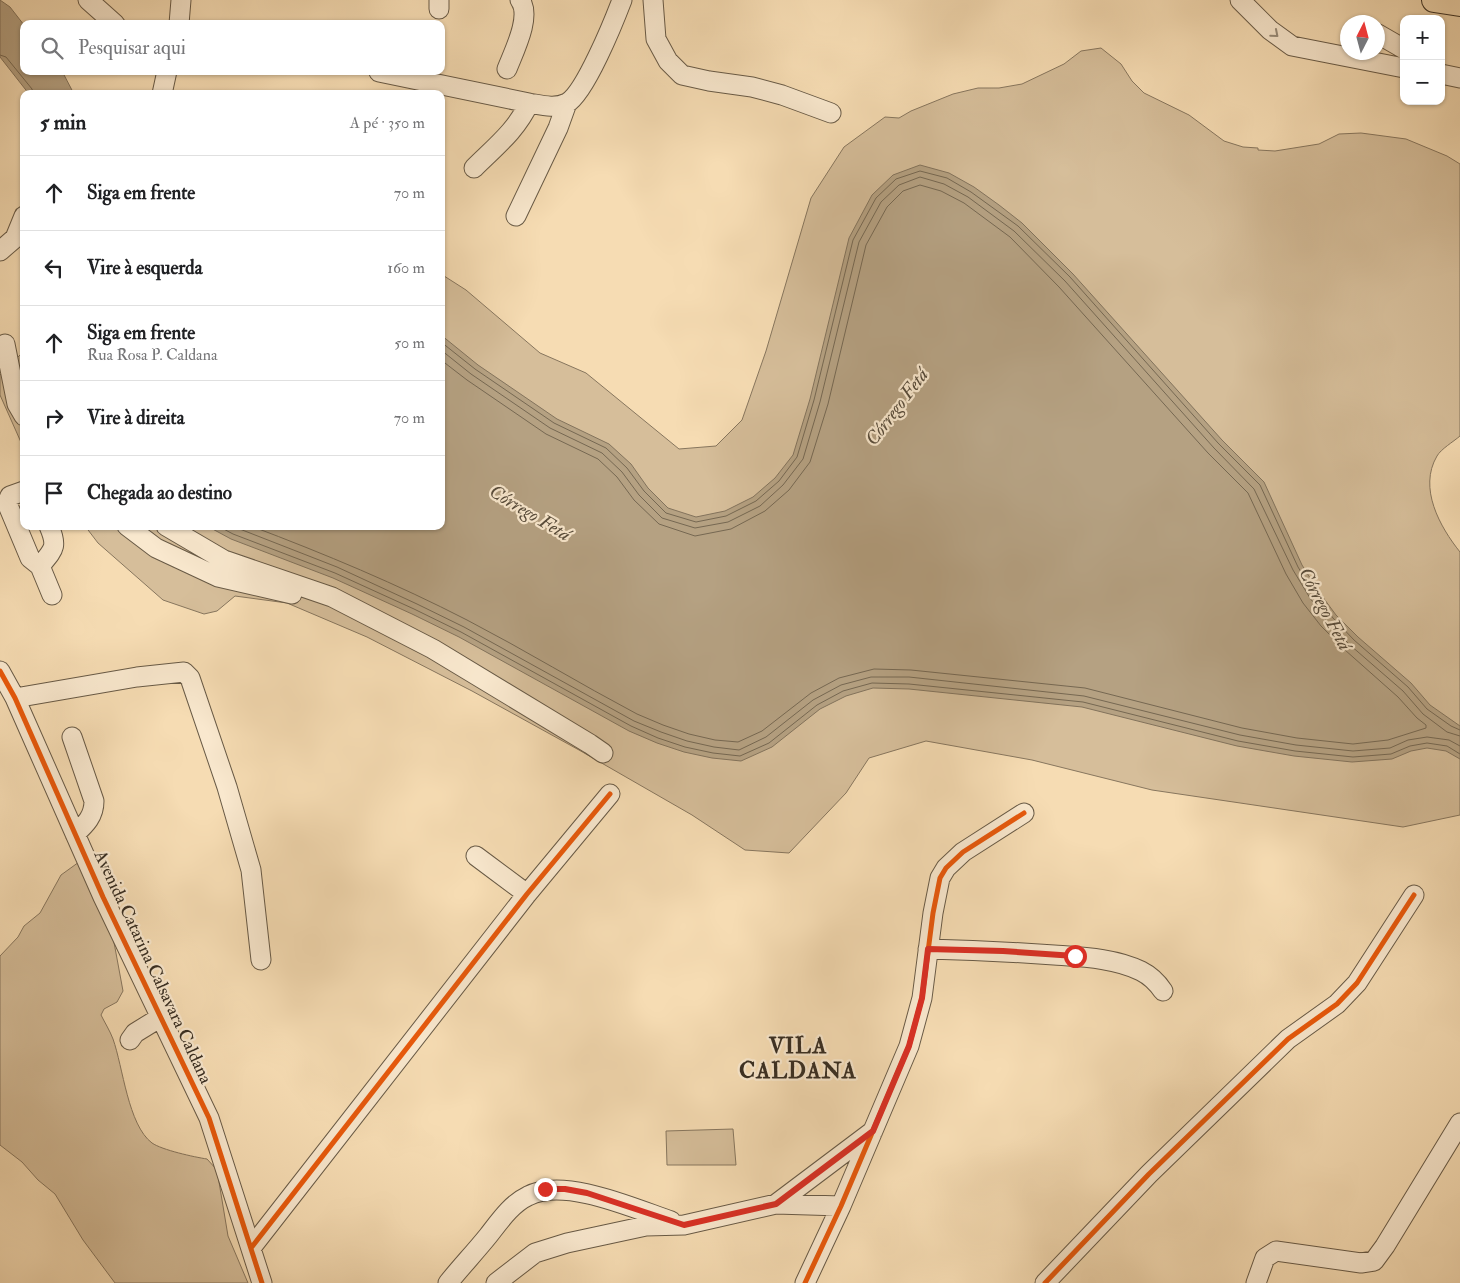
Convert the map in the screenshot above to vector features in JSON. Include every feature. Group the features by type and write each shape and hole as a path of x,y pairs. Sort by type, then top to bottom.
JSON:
{"main road":[{"path":"1434,0 1460,4"}],"street":[{"path":"88,0 110,20"},
{"path":"180,20 182,0"},
{"path":"507,69 521,32 525,12 520,0"},
{"path":"516,216 558,128 567,103 576,94 602,47 622,0"},
{"path":"653,0 656,39 668,61 682,74 709,81 767,91 830,113"},
{"path":"1240,0 1270,30 1292,46 1340,54"},
{"path":"1385,38 1400,47"},
{"path":"1370,60 1400,67"},
{"path":"163,90 166,75"},
{"path":"392,75 528,104 553,106 567,103"},
{"path":"474,168 523,117 528,104"},
{"path":"0,251 15,238 20,226"},
{"path":"3,339 20,373"},
{"path":"3,339 20,408"},
{"path":"20,492 10,496 7,503 30,558 40,566 52,594"},
{"path":"40,566 54,548 55,539 51,530"},
{"path":"132,530 156,548 218,577 273,589 360,612"},
{"path":"173,530 224,560 332,597 433,649 603,753"},
{"name":"Avenida Catarina Calsavara Caldana","path":"0,671 15,698 103,897 210,1118 262,1283"},
{"path":"15,698 137,677 184,672 190,678 227,787 251,870 261,960"},
{"path":"72,736 94,801 91,817 75,834"},
{"path":"251,1248 527,894 610,794"},
{"path":"805,1283 841,1206 909,1046 922,998 933,913 940,878 946,868 963,852 1024,813"},
{"path":"476,856 527,894"},
{"path":"1045,1283 1149,1174 1282,1046 1337,1004 1357,983 1414,895"},
{"path":"928,949 1003,951 1075,956 1113,962 1139,970 1155,980 1163,991"},
{"path":"130,1040 135,1033 161,1018"},
{"path":"1256,1283 1265,1258 1276,1251 1361,1263 1374,1261 1460,1123"},
{"path":"776,1204 873,1131"},
{"path":"448,1283 511,1208 527,1196 545,1189 565,1189 587,1193 684,1225"},
{"path":"496,1283 535,1253 567,1243 646,1226 684,1225 776,1204 841,1206"}],"shaded area":[{"path":"1101,48 1121,64 1132,81 1144,93 1189,115 1224,141 1243,147 1275,151 1319,144 1339,134 1361,133 1406,139 1447,156 1460,164 1460,436 1437,456 1432,468 1430,481 1434,507 1439,519 1460,552 1460,815 1403,827 1152,790 1032,760 926,741 869,758 846,793 789,853 745,850 692,815 579,750 472,691 367,637 287,603 235,596 217,611 204,614 163,600 98,543 88,530 445,530 445,277 466,290 540,353 586,373 679,449 716,446 742,420 766,351 811,198 844,147 885,117 899,118 911,111 953,94 978,88 999,88 1022,84 1064,64 1081,51"},
{"path":"20,355 20,440 0,395 0,375"},
{"path":"79,862 113,937 123,991 117,1002 104,1009 101,1015 117,1051 127,1095 137,1123 144,1135 157,1146 170,1151 207,1159 217,1170 228,1236 248,1283 115,1283 83,1240 55,1194 38,1180 22,1162 0,1145 0,956 18,937 24,926 40,913 61,875"},
{"path":"733,1129 736,1165 667,1165 666,1131"}],"water":[{"path":"0,0 10,7 20,20 20,75 64,75 72,90 26,90 0,57"},
{"name":"Córrego Fetá","path":"920,165 949,173 974,187 1022,223 1073,274 1222,440 1264,482 1302,565 1336,615 1358,637 1411,683 1430,705 1460,726 1460,759 1446,751 1427,748 1411,751 1392,759 1352,762 1294,756 1237,746 1082,707 909,689 873,688 846,696 820,709 772,747 741,761 712,758 684,752 629,731 459,637 412,614 333,578 231,539 214,530 445,530 445,338 478,365 557,419 609,444 631,464 648,488 668,508 696,517 725,511 753,497 775,478 793,455 810,399 849,238 872,195 893,175"}],"cycle path":[{"path":"0,671 15,698 103,897 209,1118 262,1283"},
{"path":"251,1248 527,894 610,794"},
{"path":"805,1283 841,1206 909,1046 922,998 933,913 940,878 946,868 963,852 1024,813"},
{"path":"1045,1283 1149,1174 1288,1039 1337,1004 1357,983 1414,895"}],"district":[{"name":"VILA CALDANA","path":"798,1058"}],"route":[{"path":"545,1189 565,1189 587,1193 684,1225 776,1204 873,1131 909,1046 922,998 928,949 1003,951 1075,956"}]}
